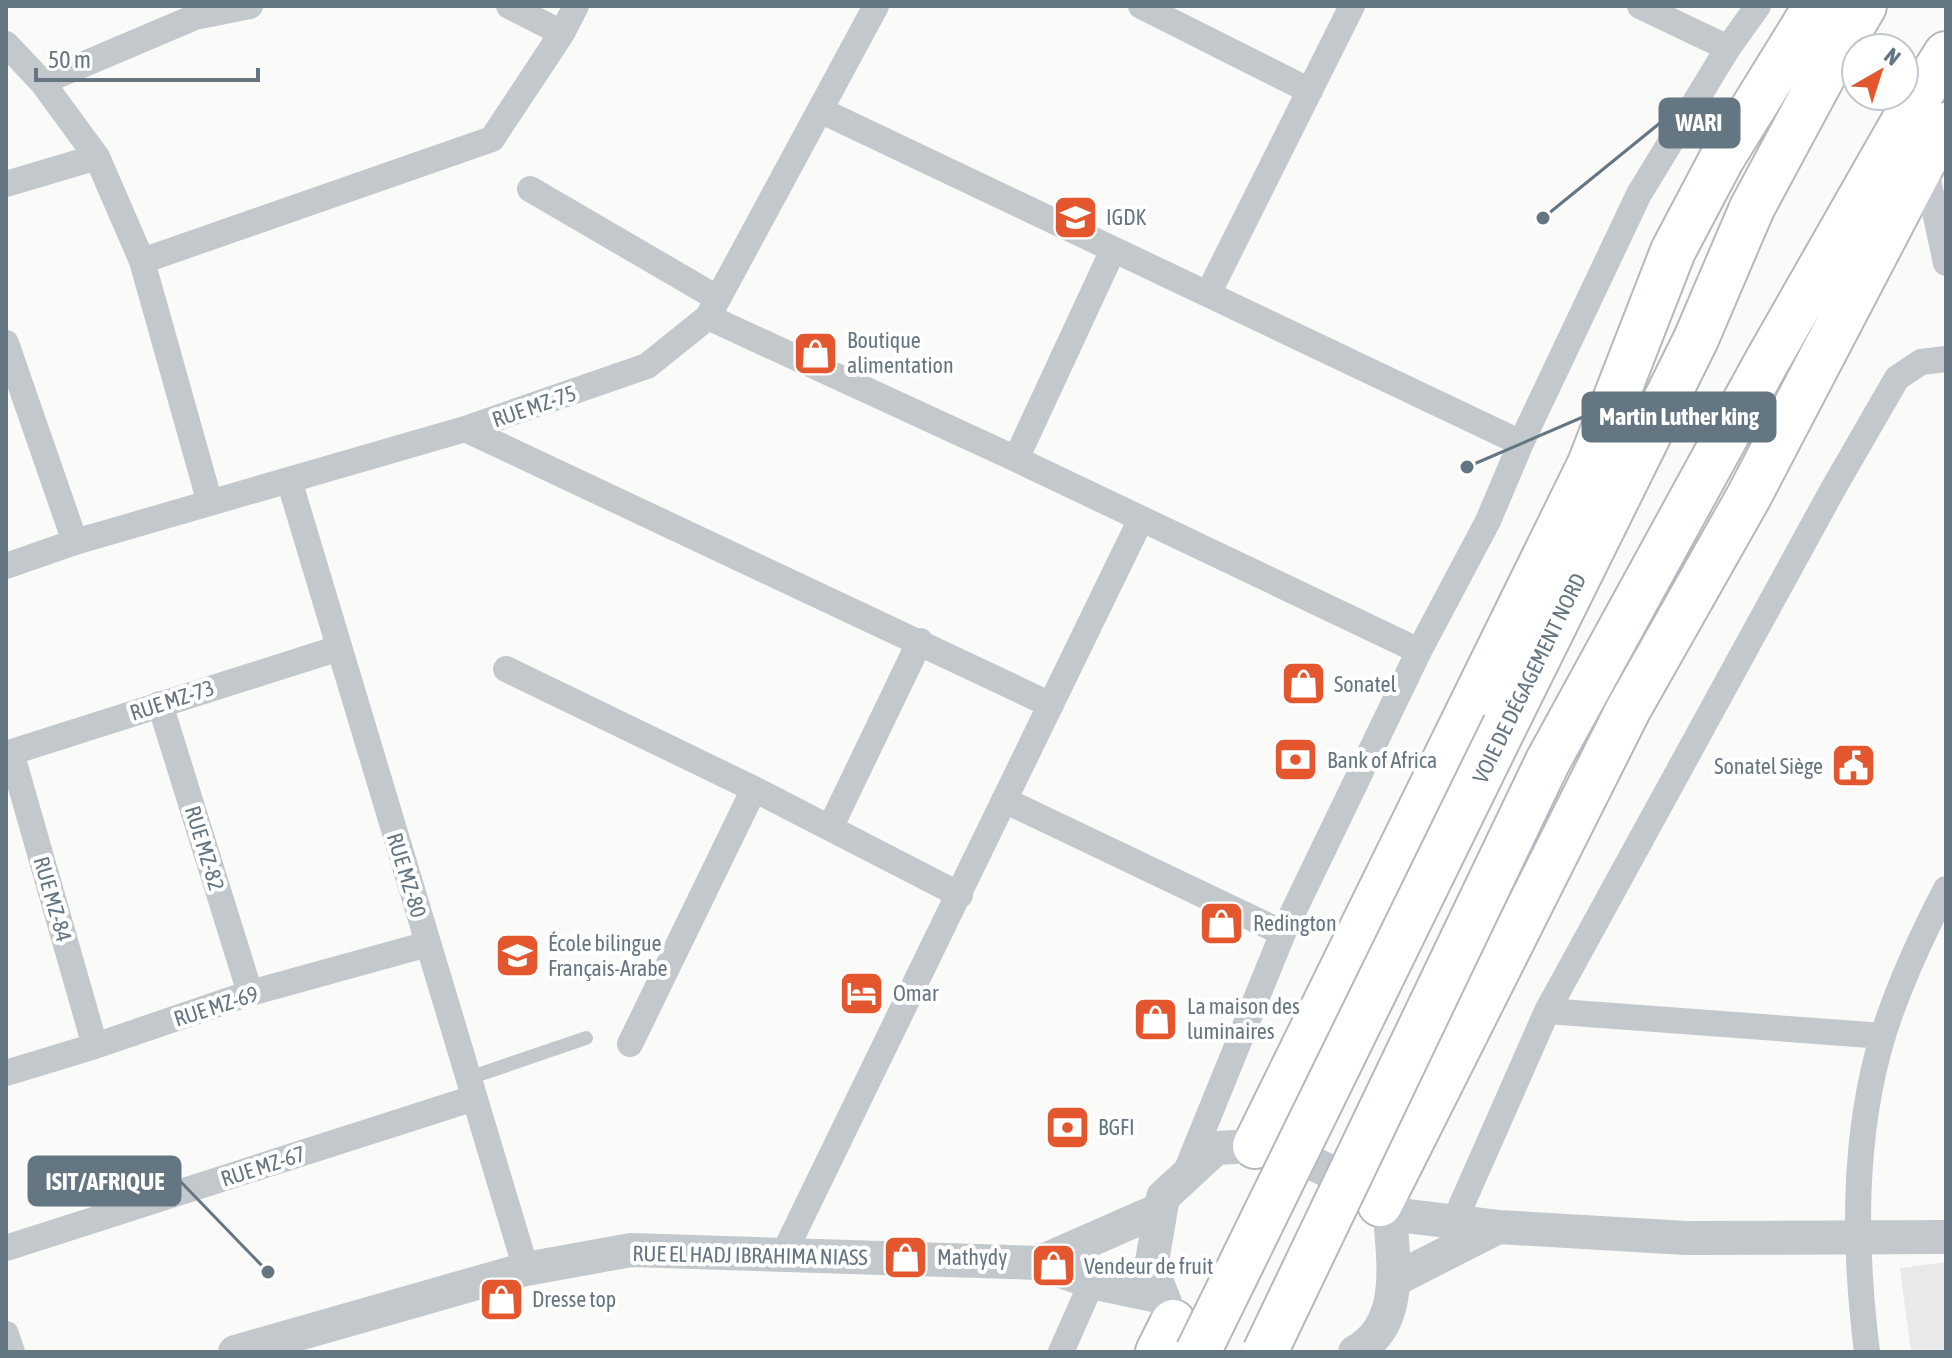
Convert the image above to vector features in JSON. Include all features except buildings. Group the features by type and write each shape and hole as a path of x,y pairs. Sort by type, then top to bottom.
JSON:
{"highway":[{"path":"1255,1146 1590,464 1673,251 1721,160 1816,6"},
{"name":"VOIE DE DÉGAGEMENT NORD","path":"1173,1331 1505,725 1696,339 1752,208 1864,6"},
{"path":"1265,1352 1548,761 1766,363 1908,114 1946,54"},
{"path":"1385,1209 1628,710 1784,430 1935,143"},
{"path":"1620,392 1752,208"},
{"path":"1695,592 1766,363"}],"street":[{"path":"42,82 198,11 250,6"},
{"path":"509,6 562,33"},
{"path":"142,261 492,139 562,33 576,6"},
{"name":"RUE MZ-75","path":"6,566 75,542 465,429 647,366 712,308 876,6"},
{"path":"1142,6 1310,91"},
{"path":"1208,294 1352,6"},
{"path":"1640,6 1728,48"},
{"path":"1184,1177 1283,933 1419,651 1488,521 1521,443 1639,194 1728,48 1758,6"},
{"path":"6,44 42,82 97,157 142,261 210,503"},
{"path":"820,110 1521,443"},
{"path":"1935,143 1945,256"},
{"path":"6,184 97,157"},
{"path":"530,189 712,308 1016,459 1419,651"},
{"path":"1016,459 1113,250"},
{"path":"6,343 75,542"},
{"path":"1454,1222 1547,1011 1833,489 1897,378 1921,362 1946,359"},
{"path":"465,429 1051,705"},
{"name":"RUE MZ-80","path":"289,480 526,1269"},
{"path":"784,1253 1141,519"},
{"path":"830,828 920,641"},
{"name":"RUE MZ-73","path":"9,753 339,648"},
{"path":"506,669 754,789 960,895"},
{"name":"RUE MZ-82","path":"160,704 250,993"},
{"name":"RUE MZ-84","path":"9,753 95,1046"},
{"path":"630,1044 754,789"},
{"path":"1004,800 1283,933"},
{"path":"1867,1352 1857,1237 1859,1167 1867,1107 1883,1036 1900,989 1946,889"},
{"name":"RUE MZ-69","path":"6,1073 250,993 428,944"},
{"path":"1547,1011 1883,1036"},
{"name":"RUE MZ-67","path":"6,1248 472,1088"},
{"path":"1214,1352 1173,1331 1151,1267 1163,1197 1216,1148 1273,1145 1363,1187 1385,1209 1454,1222 1686,1238 1946,1237"},
{"name":"RUE EL HADJ IBRAHIMA NIASS","path":"1038,1263 1161,1209"},
{"path":"1355,1352 1385,1324 1394,1280 1385,1209"},
{"path":"1394,1280 1498,1227"},
{"name":"RUE EL HADJ IBRAHIMA NIASS","path":"235,1352 526,1269 631,1250 1038,1263 1092,1282 1173,1331"},
{"path":"1061,1352 1092,1282"},
{"path":"6,1334 12,1352"}],"lane":[{"path":"472,1088 586,1038"}],"shaded area":[{"path":"1946,1262 1946,1352 1911,1352 1900,1268"}],"place":[{"name":"IGDK","path":"1075,217"},
{"name":"WARI","path":"1543,218"},
{"name":"Boutique alimentation","path":"816,353"},
{"name":"Martin Luther king","path":"1467,467"},
{"name":"Sonatel","path":"1303,684"},
{"name":"Bank of Africa","path":"1296,760"},
{"name":"Sonatel Siège","path":"1854,766"},
{"name":"Redington","path":"1222,923"},
{"name":"École bilingue Français-Arabe","path":"517,956"},
{"name":"Omar","path":"862,993"},
{"name":"La maison des luminaires","path":"1156,1019"},
{"name":"BGFI","path":"1067,1127"},
{"name":"Mathydy","path":"906,1257"},
{"name":"Vendeur de fruit","path":"1053,1266"},
{"name":"ISIT/AFRIQUE","path":"268,1272"},
{"name":"Dresse top","path":"501,1299"}]}
